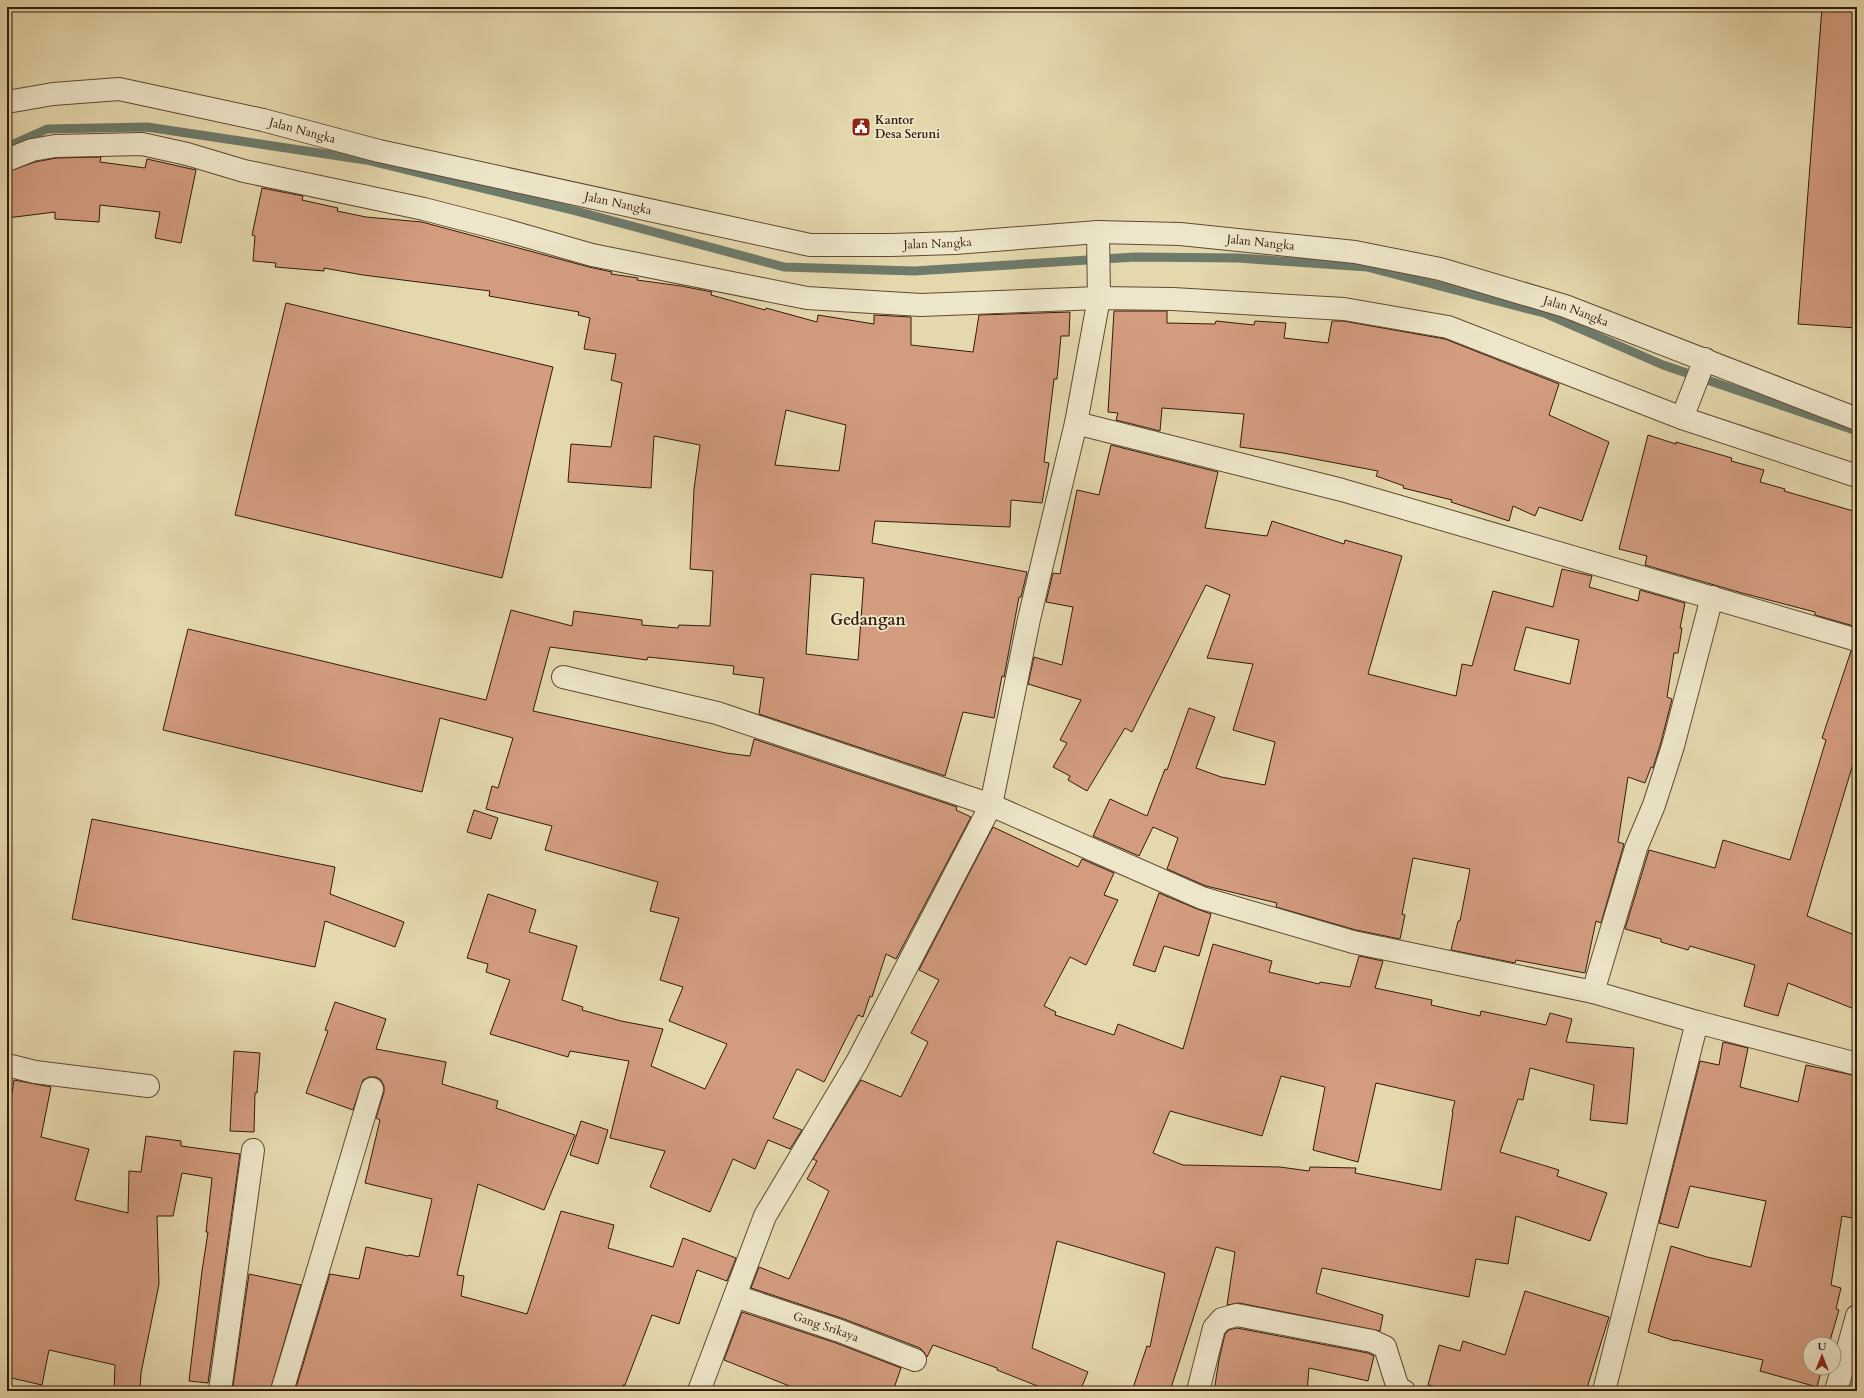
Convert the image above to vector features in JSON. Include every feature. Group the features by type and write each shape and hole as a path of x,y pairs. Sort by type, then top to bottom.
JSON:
{"street":[{"name":"Jalan Nangka","path":"7,102 53,94 119,89 263,120 380,151 810,245 956,243 1098,232 1180,234 1355,252 1440,269 1565,306 1702,366 1857,418"},
{"path":"7,160 32,150 55,146 142,144 187,154 244,171 424,209 505,230 592,256 807,298 921,305 1099,291 1173,299 1344,309 1448,328 1857,476"},
{"path":"699,1391 765,1216 857,1062 991,805 1029,619 1076,423 1099,291 1098,232"},
{"path":"1683,413 1702,366"},
{"path":"1076,423 1342,490 1501,538 1712,597 1857,640"},
{"path":"1593,992 1636,848 1654,805 1673,746 1712,597"},
{"path":"563,677 717,714 991,805 1202,898 1353,942 1593,992 1697,1022 1857,1064"},
{"path":"1604,1391 1697,1022"},
{"path":"7,1065 35,1072 148,1086"},
{"path":"282,1391 372,1089"},
{"path":"220,1391 253,1150"},
{"name":"Gang Srikaya","path":"735,1296 840,1331 915,1360"},
{"path":"1198,1391 1214,1328 1222,1319 1237,1315 1372,1341 1385,1347 1400,1390"},
{"path":"1836,1391 1850,1365 1857,1316"}],"building":[{"path":"1822,7 1857,7 1857,328 1798,324"},
{"path":"101,157 100,162 145,168 147,159 196,170 181,243 155,238 160,212 100,205 99,222 55,219 55,212 7,218 7,172 35,162 56,158"},
{"path":"262,188 303,196 302,200 338,208 337,211 366,217 422,222 612,272 611,274 638,278 637,280 712,292 711,295 765,310 766,308 817,322 818,315 874,324 874,315 911,317 911,345 973,352 979,315 1070,312 1069,336 1061,336 1057,379 1054,379 1044,462 1049,463 1042,503 1011,500 1010,527 875,521 872,543 1027,572 1021,597 1019,597 1004,677 1002,676 994,718 963,712 945,776 759,714 764,678 733,674 734,666 648,657 647,660 550,647 533,711 726,753 750,756 754,739 957,807 956,810 971,817 896,959 886,954 872,997 870,996 863,1017 858,1015 824,1082 797,1069 773,1118 802,1130 790,1149 768,1140 755,1169 733,1159 710,1212 650,1187 665,1151 610,1138 629,1061 570,1051 568,1057 490,1034 510,980 486,972 488,964 467,958 488,894 536,910 529,932 577,946 562,1000 583,1007 582,1010 621,1021 663,1029 651,1066 705,1089 727,1044 669,1021 683,987 660,980 679,918 650,911 658,882 545,850 552,826 486,809 492,786 498,788 513,738 440,718 422,792 163,730 188,629 486,700 511,610 572,626 574,611 642,620 642,625 678,628 679,625 710,626 713,571 690,569 694,489 700,445 654,436 651,488 568,482 571,444 611,447 622,383 611,380 616,354 584,349 590,318 578,315 579,312 489,296 490,291 363,275 324,268 324,271 275,267 276,263 253,261 255,236 252,235","holes":["786,410 846,425 839,471 775,465","811,574 864,578 858,660 806,654"]},
{"path":"286,303 553,367 502,578 235,515"},
{"path":"1114,311 1167,311 1167,323 1215,324 1216,321 1254,325 1255,321 1286,323 1284,338 1328,343 1332,321 1343,321 1445,339 1559,384 1549,415 1609,442 1582,521 1539,507 1535,516 1513,506 1509,521 1451,502 1452,500 1403,488 1404,486 1376,476 1378,471 1283,453 1240,447 1244,414 1162,408 1160,431 1116,420 1118,413 1108,412"},
{"path":"1648,435 1676,444 1676,442 1732,458 1731,461 1764,470 1760,482 1785,489 1784,491 1857,512 1857,627 1815,615 1815,612 1645,565 1647,556 1619,549"},
{"path":"1111,445 1218,472 1205,528 1267,536 1272,521 1344,544 1345,540 1402,556 1368,674 1456,696 1462,664 1472,666 1493,591 1553,607 1562,569 1592,576 1589,587 1638,601 1640,590 1685,603 1680,628 1682,628 1678,653 1674,653 1667,697 1672,699 1661,742 1653,768 1651,767 1645,783 1628,777 1618,842 1624,844 1601,923 1596,921 1585,973 1516,960 1515,963 1451,950 1458,921 1460,921 1470,869 1413,858 1402,914 1405,915 1400,939 1356,930 1276,907 1277,903 1206,886 1167,869 1178,838 1153,827 1139,856 1093,836 1110,799 1147,816 1165,769 1167,770 1189,708 1215,717 1196,768 1221,777 1265,785 1275,742 1233,730 1253,664 1207,658 1230,595 1206,585 1132,732 1125,728 1087,791 1068,780 1070,776 1053,767 1067,743 1060,740 1081,700 1028,684 1034,657 1062,665 1073,607 1046,602 1053,573 1060,574 1077,490 1099,495","holes":["1526,627 1579,640 1570,684 1514,670"]},
{"path":"1851,651 1857,652 1857,751 1807,916 1857,936 1857,1010 1788,983 1778,1016 1744,1006 1755,965 1690,946 1688,950 1661,942 1661,939 1625,929 1649,850 1715,868 1723,840 1790,860 1826,740 1822,738"},
{"path":"474,810 498,818 491,839 467,832"},
{"path":"92,819 335,867 330,894 404,922 395,947 325,921 315,967 72,919"},
{"path":"993,827 1078,867 1082,859 1114,873 1104,895 1118,900 1086,965 1070,957 1044,1006 1056,1012 1055,1015 1114,1035 1118,1024 1183,1049 1213,944 1272,961 1269,972 1319,984 1320,982 1350,987 1359,956 1383,961 1375,988 1432,1000 1431,1005 1480,1016 1481,1011 1546,1025 1550,1013 1572,1019 1566,1042 1634,1048 1627,1124 1590,1120 1594,1085 1530,1068 1523,1100 1518,1099 1500,1152 1559,1170 1557,1176 1607,1193 1590,1241 1516,1216 1508,1264 1476,1259 1469,1297 1322,1268 1316,1293 1383,1315 1380,1331 1239,1303 1227,1305 1235,1252 1216,1247 1170,1391 1132,1391 1147,1346 1150,1347 1165,1273 1057,1241 1032,1348 1088,1372 1080,1391 1050,1391 997,1370 997,1368 933,1345 927,1357 920,1348 844,1319 751,1288 759,1267 789,1279 829,1191 807,1179 817,1161 813,1159 861,1080 901,1097 928,1042 911,1033 939,980 919,970","holes":["1281,1076 1325,1087 1313,1150 1358,1162 1376,1083 1455,1101 1452,1112 1441,1190 1355,1173 1356,1168 1310,1167 1309,1171 1280,1167 1183,1165 1153,1153 1170,1111 1262,1136"]},
{"path":"1159,893 1211,914 1199,956 1164,946 1155,972 1133,965"},
{"path":"335,1002 386,1019 376,1049 446,1062 442,1084 498,1101 496,1108 575,1135 544,1210 478,1184 457,1275 464,1276 461,1296 527,1314 561,1211 614,1225 608,1248 673,1267 683,1238 736,1258 727,1281 697,1270 679,1324 652,1315 625,1385 623,1385 621,1391 295,1391 330,1274 359,1279 366,1247 419,1257 432,1199 365,1183 380,1120 376,1118 384,1092 384,1086 381,1080 376,1077 369,1077 363,1080 353,1110 306,1093 328,1031 325,1030"},
{"path":"1723,1042 1748,1048 1740,1087 1798,1102 1806,1065 1857,1076 1857,1219 1842,1216 1831,1285 1841,1288 1836,1309 1839,1310 1831,1336 1802,1336 1802,1376 1820,1376 1817,1387 1760,1371 1763,1360 1675,1341 1648,1332 1671,1246 1707,1257 1751,1267 1766,1201 1690,1186 1678,1228 1659,1223 1700,1061 1719,1065"},
{"path":"234,1051 260,1053 257,1093 255,1093 254,1132 230,1131"},
{"path":"14,1080 51,1087 41,1137 89,1149 75,1200 128,1213 129,1171 141,1172 146,1136 181,1141 181,1146 240,1154 208,1383 189,1381 208,1232 206,1232 212,1178 182,1173 173,1216 157,1216 159,1284 141,1373 140,1391 114,1391 115,1365 49,1350 42,1385 7,1377 7,1124"},
{"path":"581,1121 608,1130 598,1164 570,1155"},
{"path":"249,1274 301,1285 270,1391 236,1391 237,1387 233,1386"},
{"path":"1525,1291 1609,1317 1586,1391 1450,1391 1428,1385 1439,1345 1460,1351 1463,1341 1505,1355"},
{"path":"742,1312 836,1343 901,1368 893,1391 802,1391 724,1360"},
{"path":"1237,1328 1368,1353 1374,1356 1368,1381 1309,1368 1307,1391 1214,1391 1225,1334 1229,1330"}],"waterway":[{"path":"7,147 47,129 147,127 366,160 576,211 784,267 914,271 1135,257 1238,258 1367,267 1544,313 1663,365 1857,431"}],"place":[{"name":"Kantor Desa Seruni","path":"861,127"}],"district":[{"name":"Gedangan","path":"868,620"}]}
